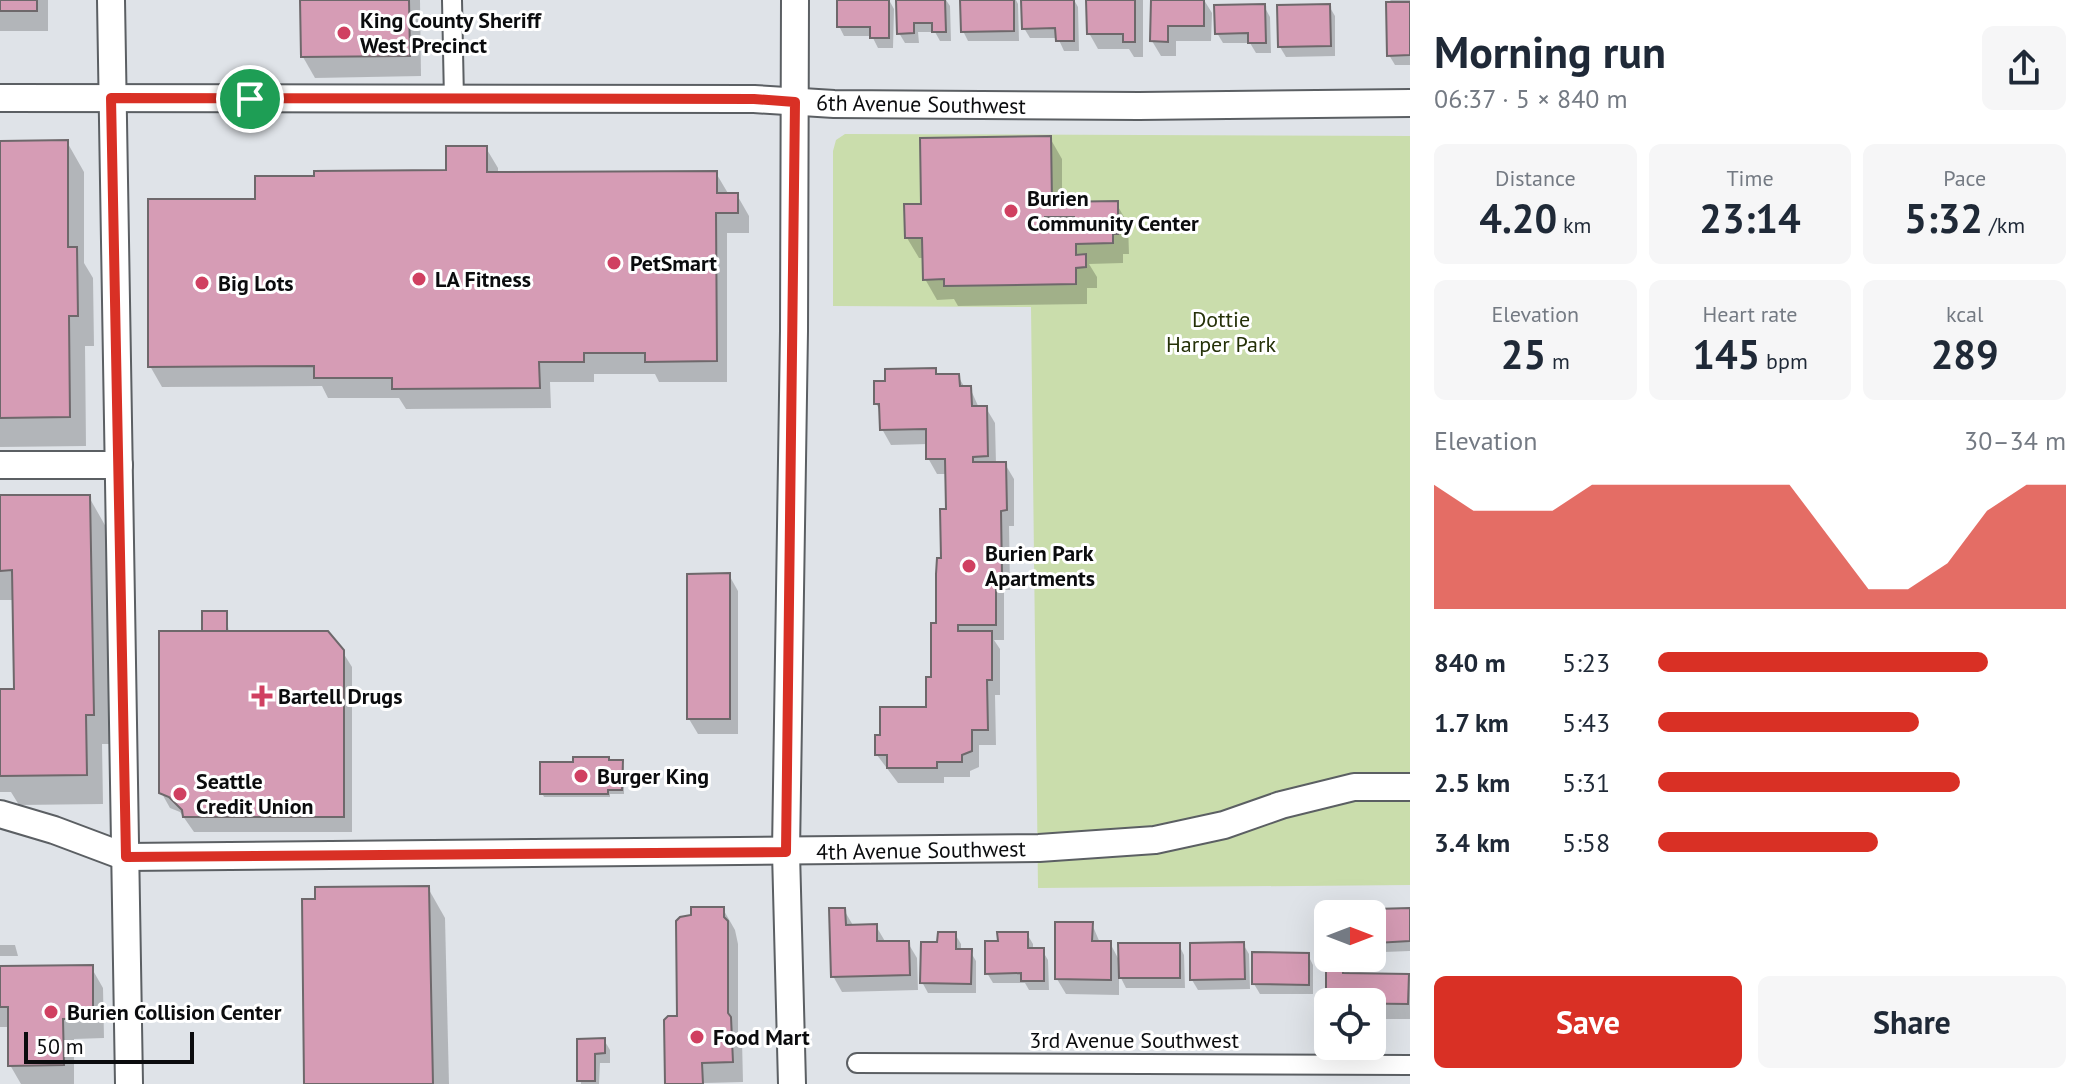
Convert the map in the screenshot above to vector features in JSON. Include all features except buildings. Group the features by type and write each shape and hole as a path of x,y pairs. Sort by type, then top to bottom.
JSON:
{"street":[{"path":"111,0 129,1084"},
{"path":"452,0 454,100"},
{"path":"792,1084 786,852 795,0"},
{"name":"6th Avenue Southwest","path":"0,98 754,99 1139,106 1410,103"},
{"path":"0,465 119,465"},
{"name":"4th Avenue Southwest","path":"0,814 126,857 1039,848 1155,840 1224,825 1281,805 1354,787 1410,787"},
{"name":"3rd Avenue Southwest","path":"857,1063 1410,1065"}],"green space":[{"name":"Dottie Harper Park","path":"845,134 1410,136 1410,885 1038,888 1031,307 833,306 833,151 836,140"}],"place":[{"name":"King County Sheriff West Precinct","path":"344,33"},
{"name":"Burien Community Center","path":"1011,211"},
{"name":"PetSmart","path":"614,263"},
{"name":"LA Fitness","path":"419,279"},
{"name":"Big Lots","path":"202,283"},
{"name":"Burien Park Apartments","path":"969,566"},
{"name":"Bartell Drugs","path":"262,696"},
{"name":"Burger King","path":"581,776"},
{"name":"Seattle Credit Union","path":"180,794"},
{"name":"Burien Collision Center","path":"51,1012"},
{"name":"Food Mart","path":"697,1037"}],"route":[{"path":"111,98 250,99 754,99 795,102 786,852 126,857 111,98"}]}
